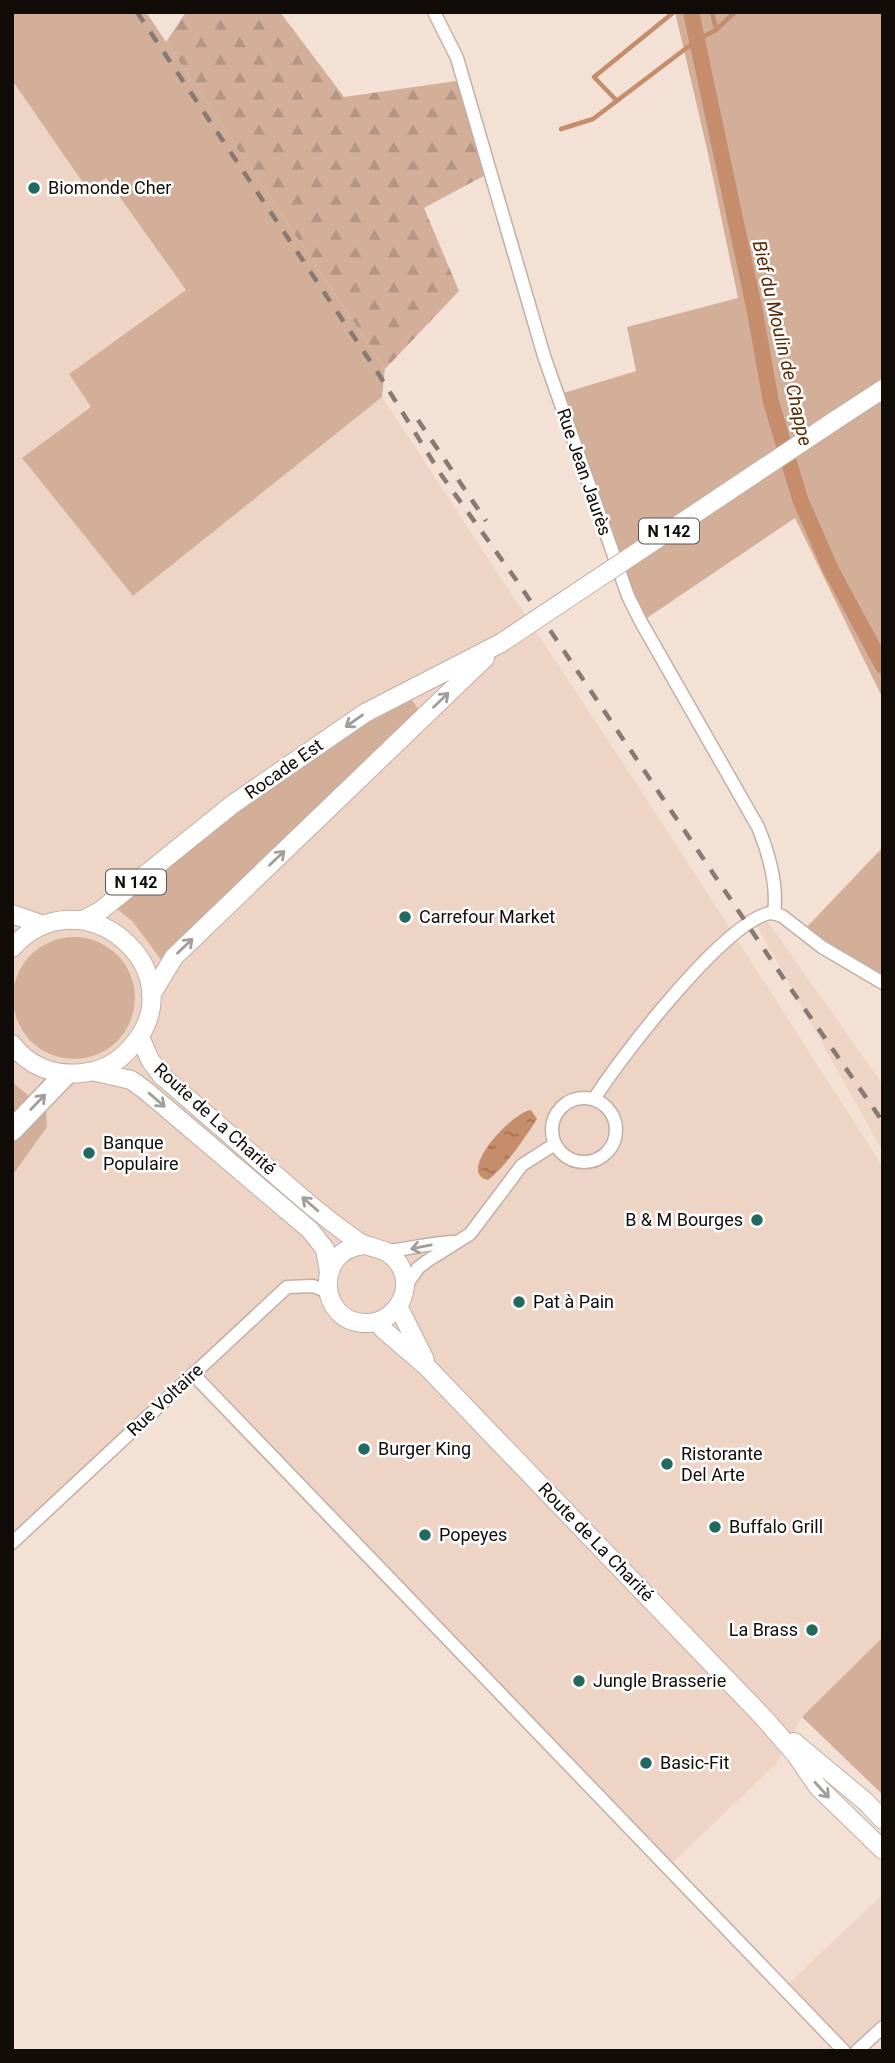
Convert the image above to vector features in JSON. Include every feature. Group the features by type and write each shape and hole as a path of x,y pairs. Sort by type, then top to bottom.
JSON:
{"highway":[{"path":"12,1130 65,1075"}],"main road":[{"name":"Rocade Est","path":"83,920 100,911 233,804 365,713 501,643 883,388"},
{"name":"Rocade Est","path":"151,995 174,957 501,643"},
{"path":"12,914 43,925"},
{"path":"12,948 27,934 43,925 63,920 83,920 104,926 123,937 138,953 147,973 151,995 149,1017 140,1037 121,1059 96,1072 65,1075 41,1068 19,1053 12,1044"},
{"name":"Route de La Charité","path":"140,1037 150,1060 162,1076 326,1218 364,1245"},
{"name":"Route de La Charité","path":"96,1072 131,1080 145,1090 310,1230 325,1249 329,1272"},
{"path":"364,1245 387,1251 401,1267 405,1287 398,1306 389,1316 377,1322 348,1319 335,1307 328,1292 329,1272 337,1258 345,1251 364,1245"},
{"name":"Route de La Charité","path":"398,1306 428,1367"},
{"name":"Route de La Charité","path":"377,1322 428,1367 764,1718 796,1755 818,1787 883,1850"},
{"name":"Route de La Charité","path":"764,1718 830,1771 883,1820"}],"street":[{"name":"Rue Jean Jaurès","path":"434,12 457,58 544,356 628,596 758,827 774,881 774,913"},
{"path":"594,1099 632,1044 698,970 747,925 763,915 774,913 790,921 829,951 883,983"},
{"path":"583,1097 594,1099 611,1111 617,1131 609,1151 601,1158 580,1162 561,1153 555,1144 553,1123 556,1113 563,1105 583,1097"},
{"path":"405,1287 418,1268 470,1234 522,1165 555,1144"},
{"path":"387,1251 456,1242"},
{"name":"Rue Voltaire","path":"12,1543 287,1286 313,1286 328,1292"},
{"path":"193,1374 844,2051"},
{"path":"857,2051 883,2027"}],"shaded area":[{"path":"12,80 88,189 105,178 187,290 69,374 92,407 23,459 133,596 382,397 670,835 883,1167 883,1637 802,1717 776,1764 667,1868 452,1644 392,1593 187,1380 12,1543 12,1176 47,1127 36,1104 12,1082"},
{"path":"763,915 883,1085 883,1152 754,921"},
{"path":"883,1894 883,2027 857,2051 844,2051 784,1988"}],"green space":[{"path":"12,12 146,12 385,369 382,397 133,596 22,458 91,407 69,374 186,290 106,178 88,190 12,80"},
{"path":"186,12 280,12 344,97 463,80 489,173 424,208 459,291 385,369 166,42"},
{"path":"675,12 883,12 883,699 795,518 641,622 557,395 636,371 627,327 738,298"},
{"path":"409,696 421,713 161,960 133,922 116,908 208,830 350,730"},
{"path":"883,847 883,983 803,931"},
{"path":"74,937 97,942 117,955 130,975 135,998 130,1021 117,1041 97,1054 74,1059 51,1054 31,1041 18,1021 13,998 18,975 31,955 51,942"},
{"path":"12,1082 46,1110 47,1127 12,1176"},
{"path":"883,1637 883,1795 802,1717"}],"water":[{"path":"531,1110 537,1119 521,1143 488,1180 480,1175 478,1166 490,1143 512,1121"}],"waterway":[{"path":"617,101 594,77 674,12"},
{"name":"Bief du Moulin de Chappe","path":"691,12 755,312 771,402 800,499 831,570 883,666"},
{"path":"712,12 716,29"},
{"path":"561,129 593,119 697,40 716,30 735,12"}],"railway":[{"path":"137,12 378,373 442,476 517,581 883,1122"},
{"path":"418,420 486,521"}],"place":[{"name":"Biomonde Cher","path":"34,188"},
{"name":"Carrefour Market","path":"405,917"},
{"name":"Banque Populaire","path":"89,1153"},
{"name":"B & M Bourges","path":"757,1220"},
{"name":"Pat à Pain","path":"519,1302"},
{"name":"Burger King","path":"364,1449"},
{"name":"Ristorante Del Arte","path":"667,1464"},
{"name":"Buffalo Grill","path":"715,1527"},
{"name":"Popeyes","path":"425,1535"},
{"name":"La Brass","path":"812,1630"},
{"name":"Jungle Brasserie","path":"579,1681"},
{"name":"Basic-Fit","path":"646,1763"}]}
